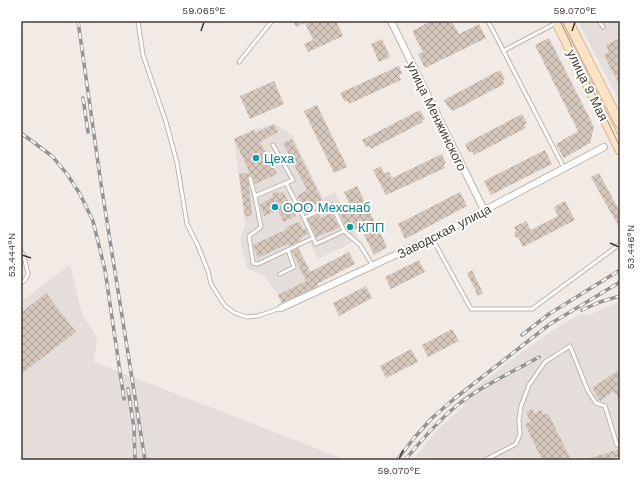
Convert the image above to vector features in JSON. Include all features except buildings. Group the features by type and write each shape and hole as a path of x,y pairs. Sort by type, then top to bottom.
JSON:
{"main road":[{"name":"улица 9 Мая","path":"568,21 620,124"},
{"name":"улица 9 Мая","path":"556,22 619,148"}],"street":[{"name":"улица Менжинского","path":"391,21 484,210"},
{"name":"Заводская улица","path":"281,308 432,238 604,147"}],"lane":[{"path":"138,21 144,55 166,122 177,163 186,224 198,246 208,271 211,284 225,306 247,317 258,316 281,308"},
{"path":"239,62 272,21"},
{"path":"488,21 564,168"},
{"path":"599,21 603,27"},
{"path":"503,51 556,22"},
{"path":"255,196 293,180 273,145"},
{"path":"250,178 261,227 249,236 253,263 258,264 313,238"},
{"path":"286,184 316,244 344,231"},
{"path":"304,218 332,205 344,231 360,245 373,266"},
{"path":"432,238 471,309 532,309 620,244"},
{"path":"280,274 294,266 288,250"},
{"path":"21,251 24,256 28,274 25,280 21,283"},
{"path":"485,460 516,444 520,434 519,420 521,406 529,384 545,362 570,346 588,392 596,402 605,406 617,445 620,444"}],"shaded area":[{"path":"578,21 620,21 620,102"},
{"path":"275,124 292,135 323,198 335,192 357,237 353,242 318,259 309,241 298,246 318,286 281,304 277,293 264,276 247,268 240,240 245,225 234,138 255,129"},
{"path":"70,264 82,314 97,337 94,362 346,460 21,460 21,302"},
{"path":"620,301 620,460 413,460 437,430 464,406 459,400 559,326 581,314 587,316"}],"tram line":[{"path":"560,21 620,147"}],"railway":[{"path":"78,21 101,184 145,460"},
{"path":"83,98 88,132"},
{"path":"21,133 52,156 67,174 80,194 93,221 105,270 124,399"},
{"path":"522,335 549,314 620,270"},
{"path":"397,460 432,418 454,399 550,324 620,282"},
{"path":"582,310 600,302 620,296"},
{"path":"405,460 435,426 463,401 484,387 539,357"},
{"path":"128,389 134,428 135,460"}],"place":[{"name":"Цеха","path":"256,158"},
{"name":"ООО Мехснаб","path":"275,207"},
{"name":"КПП","path":"350,227"}]}
